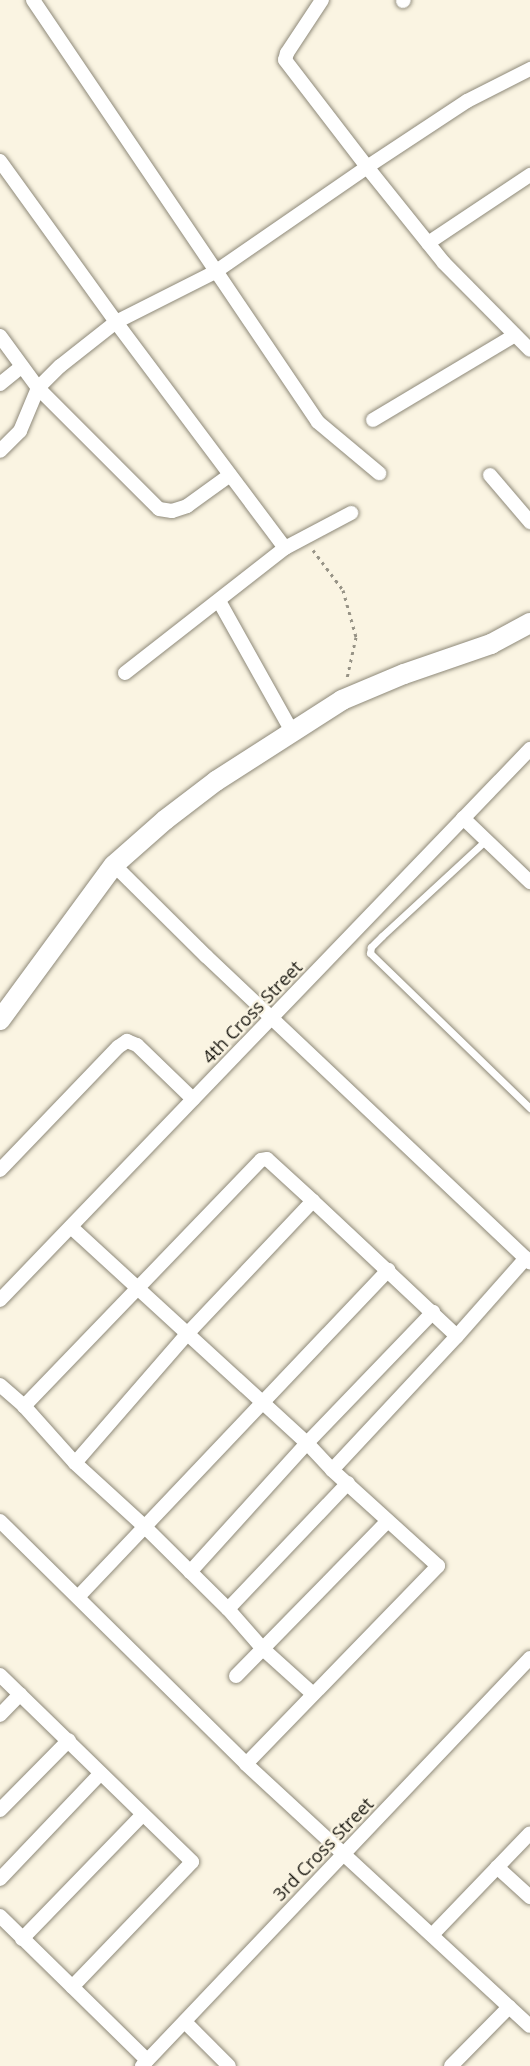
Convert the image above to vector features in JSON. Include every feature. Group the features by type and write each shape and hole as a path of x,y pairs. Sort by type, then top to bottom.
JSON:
{"street":[{"path":"33,0 318,422 379,472"},
{"path":"322,0 285,60 428,243 530,350"},
{"path":"0,451 20,431 38,388 60,366 116,322 215,272 467,101 530,69"},
{"path":"0,161 116,322 285,548"},
{"path":"428,243 530,175"},
{"path":"0,336 38,388 159,508 172,511 187,506 230,475"},
{"path":"374,420 516,336"},
{"path":"0,384 22,366"},
{"path":"490,475 530,522"},
{"path":"125,673 285,548 351,513"},
{"path":"219,601 291,730"},
{"path":"0,1020 114,865 165,819 291,730 342,700 404,674 491,644 530,623"},
{"name":"4th Cross Street","path":"0,1300 530,749"},
{"path":"464,818 528,877"},
{"path":"114,865 206,956 528,1260 332,1470"},
{"path":"0,1170 118,1047 127,1041 137,1045 193,1099"},
{"path":"24,1406 261,1160 267,1159 457,1336"},
{"path":"75,1463 188,1333 313,1201"},
{"path":"71,1227 263,1400 332,1470 438,1566 246,1764"},
{"path":"78,1598 388,1270"},
{"path":"190,1572 307,1443 433,1312"},
{"path":"0,1385 24,1406 75,1463 144,1526 228,1610 263,1649 313,1694"},
{"path":"228,1610 348,1484"},
{"path":"0,1521 246,1764 530,2026"},
{"path":"236,1676 388,1521"},
{"name":"3rd Cross Street","path":"144,2063 530,1658"},
{"path":"0,1675 192,1862 72,1987"},
{"path":"0,1715 20,1694"},
{"path":"0,1810 69,1740"},
{"path":"0,1879 101,1773"},
{"path":"22,1938 142,1815"},
{"path":"432,1935 530,1833"},
{"path":"497,1867 530,1897"},
{"path":"0,1916 144,2063"},
{"path":"451,2066 509,2007"},
{"path":"185,2022 229,2066"}],"lane":[{"path":"486,840 382,936 371,947 370,953 530,1108"}],"path":[{"path":"303,537 343,590 356,637 342,700"}]}
